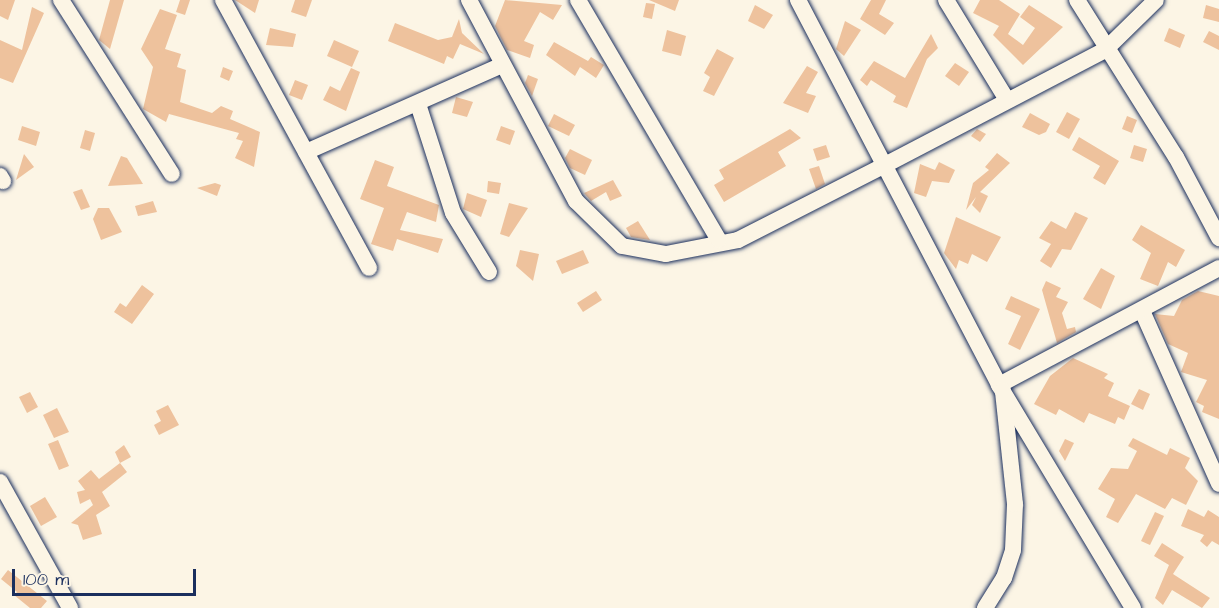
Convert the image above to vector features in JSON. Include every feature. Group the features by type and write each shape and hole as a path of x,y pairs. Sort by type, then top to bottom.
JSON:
{"street":[{"path":"62,0 172,174"},
{"path":"223,0 369,268"},
{"path":"469,0 576,201 603,232 644,254 720,240 738,240 1105,50 1156,0"},
{"path":"578,0 720,240"},
{"path":"798,0 887,164 1001,388 1133,608"},
{"path":"946,0 1007,100"},
{"path":"1077,0 1105,50 1176,157 1219,238"},
{"path":"306,152 418,104 502,64"},
{"path":"418,104 453,213 489,272"},
{"path":"1001,388 1143,313 1219,268"},
{"path":"1143,313 1219,484"},
{"path":"985,608 1004,578 1013,550 1015,504 1001,388"},
{"path":"0,482 70,608"}],"building":[{"path":"0,0 15,0 8,20 0,16"},
{"path":"110,0 124,0 110,49 99,40"},
{"path":"180,0 190,0 185,15 176,12"},
{"path":"235,0 259,0 255,13"},
{"path":"295,0 312,0 306,17 291,12"},
{"path":"505,0 562,5 553,20 540,12 524,41 534,45 530,58 507,50 495,26"},
{"path":"649,0 679,0 675,11"},
{"path":"871,0 886,0 879,14 894,23 885,35 860,19"},
{"path":"980,0 999,0 1020,14 1008,34 1023,45 1035,28 1020,17 1029,5 1063,27 1023,65 993,35 999,26 973,13"},
{"path":"646,3 655,4 652,19 643,17"},
{"path":"755,5 773,15 764,29 748,21"},
{"path":"1206,5 1219,9 1219,22 1203,18"},
{"path":"32,7 44,13 13,83 0,78 0,40 22,50"},
{"path":"160,9 177,15 165,49 181,54 177,67 186,70 180,102 212,113 221,106 233,111 230,119 260,132 254,167 235,158 243,141 236,139 239,133 169,114 166,122 143,109 153,67 141,49"},
{"path":"459,19 462,33 484,54 460,44 453,59 447,56 444,64 388,41 395,23 438,40 452,37"},
{"path":"845,21 861,30 844,56 836,49"},
{"path":"270,28 296,34 293,47 266,45"},
{"path":"1169,28 1185,35 1180,48 1164,41"},
{"path":"667,30 686,36 681,56 662,51"},
{"path":"1209,31 1219,36 1219,50 1203,42"},
{"path":"931,34 938,48 927,59 907,108 893,102 896,96 871,80 867,86 860,80 874,61 905,78"},
{"path":"334,40 359,51 352,67 327,56"},
{"path":"554,42 588,61 591,57 604,65 596,78 580,67 575,76 546,55"},
{"path":"717,49 734,58 714,96 703,91 710,77 704,73"},
{"path":"955,63 969,72 959,86 945,76"},
{"path":"807,66 818,72 806,93 816,96 808,113 783,103"},
{"path":"223,67 233,71 229,81 220,77"},
{"path":"351,68 360,72 346,111 323,100 330,86 340,91"},
{"path":"528,75 538,79 532,96 525,83"},
{"path":"295,80 308,85 302,100 289,95"},
{"path":"456,97 473,102 467,117 452,113"},
{"path":"1067,112 1080,119 1069,139 1056,132"},
{"path":"1030,113 1050,124 1046,132 1039,135 1022,127"},
{"path":"554,114 575,125 569,136 548,126"},
{"path":"1127,116 1137,120 1132,133 1122,129"},
{"path":"22,126 40,132 36,146 18,140"},
{"path":"501,126 515,131 510,145 496,140"},
{"path":"790,129 801,138 778,152 786,166 724,202 714,185 724,179 719,170"},
{"path":"977,129 986,134 980,142 971,136"},
{"path":"85,130 95,133 90,151 80,148"},
{"path":"1079,137 1119,161 1105,185 1093,178 1100,166 1072,150"},
{"path":"826,145 830,157 817,161 813,149"},
{"path":"1134,145 1147,149 1143,162 1130,158"},
{"path":"570,149 592,160 585,175 570,168 565,158"},
{"path":"997,153 1010,163 980,192 988,196 980,213 972,205 976,197 966,210 973,183 989,170 985,167"},
{"path":"24,154 34,167 16,180"},
{"path":"121,156 127,158 143,184 108,186"},
{"path":"375,160 394,167 387,186 439,205 436,222 407,212 400,230 443,239 438,253 397,239 393,251 371,244 384,208 360,199"},
{"path":"939,162 955,170 949,183 932,181 926,197 914,193 920,164 935,170"},
{"path":"819,166 825,184 816,189 809,169"},
{"path":"613,180 622,196 610,201 606,192 591,201 584,193"},
{"path":"488,181 501,183 499,194 487,192"},
{"path":"215,183 221,185 217,196 197,188"},
{"path":"82,189 90,207 81,210 73,192"},
{"path":"467,193 487,200 481,217 463,209"},
{"path":"153,201 157,212 138,216 135,206"},
{"path":"509,203 528,208 509,237 500,234"},
{"path":"98,208 109,208 122,232 101,240 93,219"},
{"path":"1075,212 1088,218 1071,250 1062,249 1051,268 1040,261 1051,244 1039,238 1051,221 1066,229"},
{"path":"956,217 1001,237 987,262 972,254 968,264 959,260 956,269 944,253"},
{"path":"638,221 650,240 631,237 626,228"},
{"path":"1141,225 1185,250 1176,267 1168,262 1158,286 1140,279 1151,253 1132,240"},
{"path":"520,250 539,254 533,281 516,266"},
{"path":"583,250 589,263 562,274 556,261"},
{"path":"1101,268 1115,276 1101,309 1083,299"},
{"path":"1046,281 1061,288 1056,297 1068,302 1062,313 1067,329 1075,327 1076,332 1057,343 1042,290"},
{"path":"142,285 154,294 132,324 114,312 120,303 126,307"},
{"path":"596,291 602,300 583,312 577,303"},
{"path":"1198,291 1219,296 1219,419 1202,412 1204,406 1196,402 1207,380 1181,372 1188,353 1168,344 1155,314 1174,316 1182,300"},
{"path":"1011,296 1040,309 1020,350 1008,344 1021,316 1005,309"},
{"path":"1073,358 1108,374 1104,378 1114,383 1108,396 1130,406 1124,420 1118,417 1115,424 1089,413 1084,423 1059,409 1056,415 1034,404 1050,376"},
{"path":"1139,389 1150,394 1143,410 1131,404"},
{"path":"30,392 38,407 27,413 19,397"},
{"path":"168,405 179,425 159,435 154,425 161,421 156,411"},
{"path":"57,408 69,432 54,438 43,415"},
{"path":"1133,438 1167,455 1170,448 1190,458 1185,468 1198,481 1186,505 1172,498 1165,509 1136,494 1118,523 1106,517 1115,499 1098,489 1111,468 1128,469 1137,451 1128,446"},
{"path":"1065,439 1074,443 1065,461 1059,451"},
{"path":"58,440 69,466 59,470 48,444"},
{"path":"124,445 131,457 120,463 115,452"},
{"path":"120,463 127,472 102,492 110,506 96,515 102,534 83,540 78,525 71,523 93,505 90,499 80,504 77,492 85,490 78,481 91,470 99,479"},
{"path":"45,497 57,517 41,526 30,506"},
{"path":"1188,509 1204,517 1208,510 1219,517 1219,545 1212,541 1207,547 1200,541 1204,535 1181,526"},
{"path":"1155,512 1164,516 1150,545 1141,541"},
{"path":"1162,543 1184,557 1173,574 1210,598 1202,608 1172,590 1163,605 1155,598 1169,565 1154,556"},
{"path":"8,570 47,601 41,608 30,608 14,595 17,592 1,579"}]}
